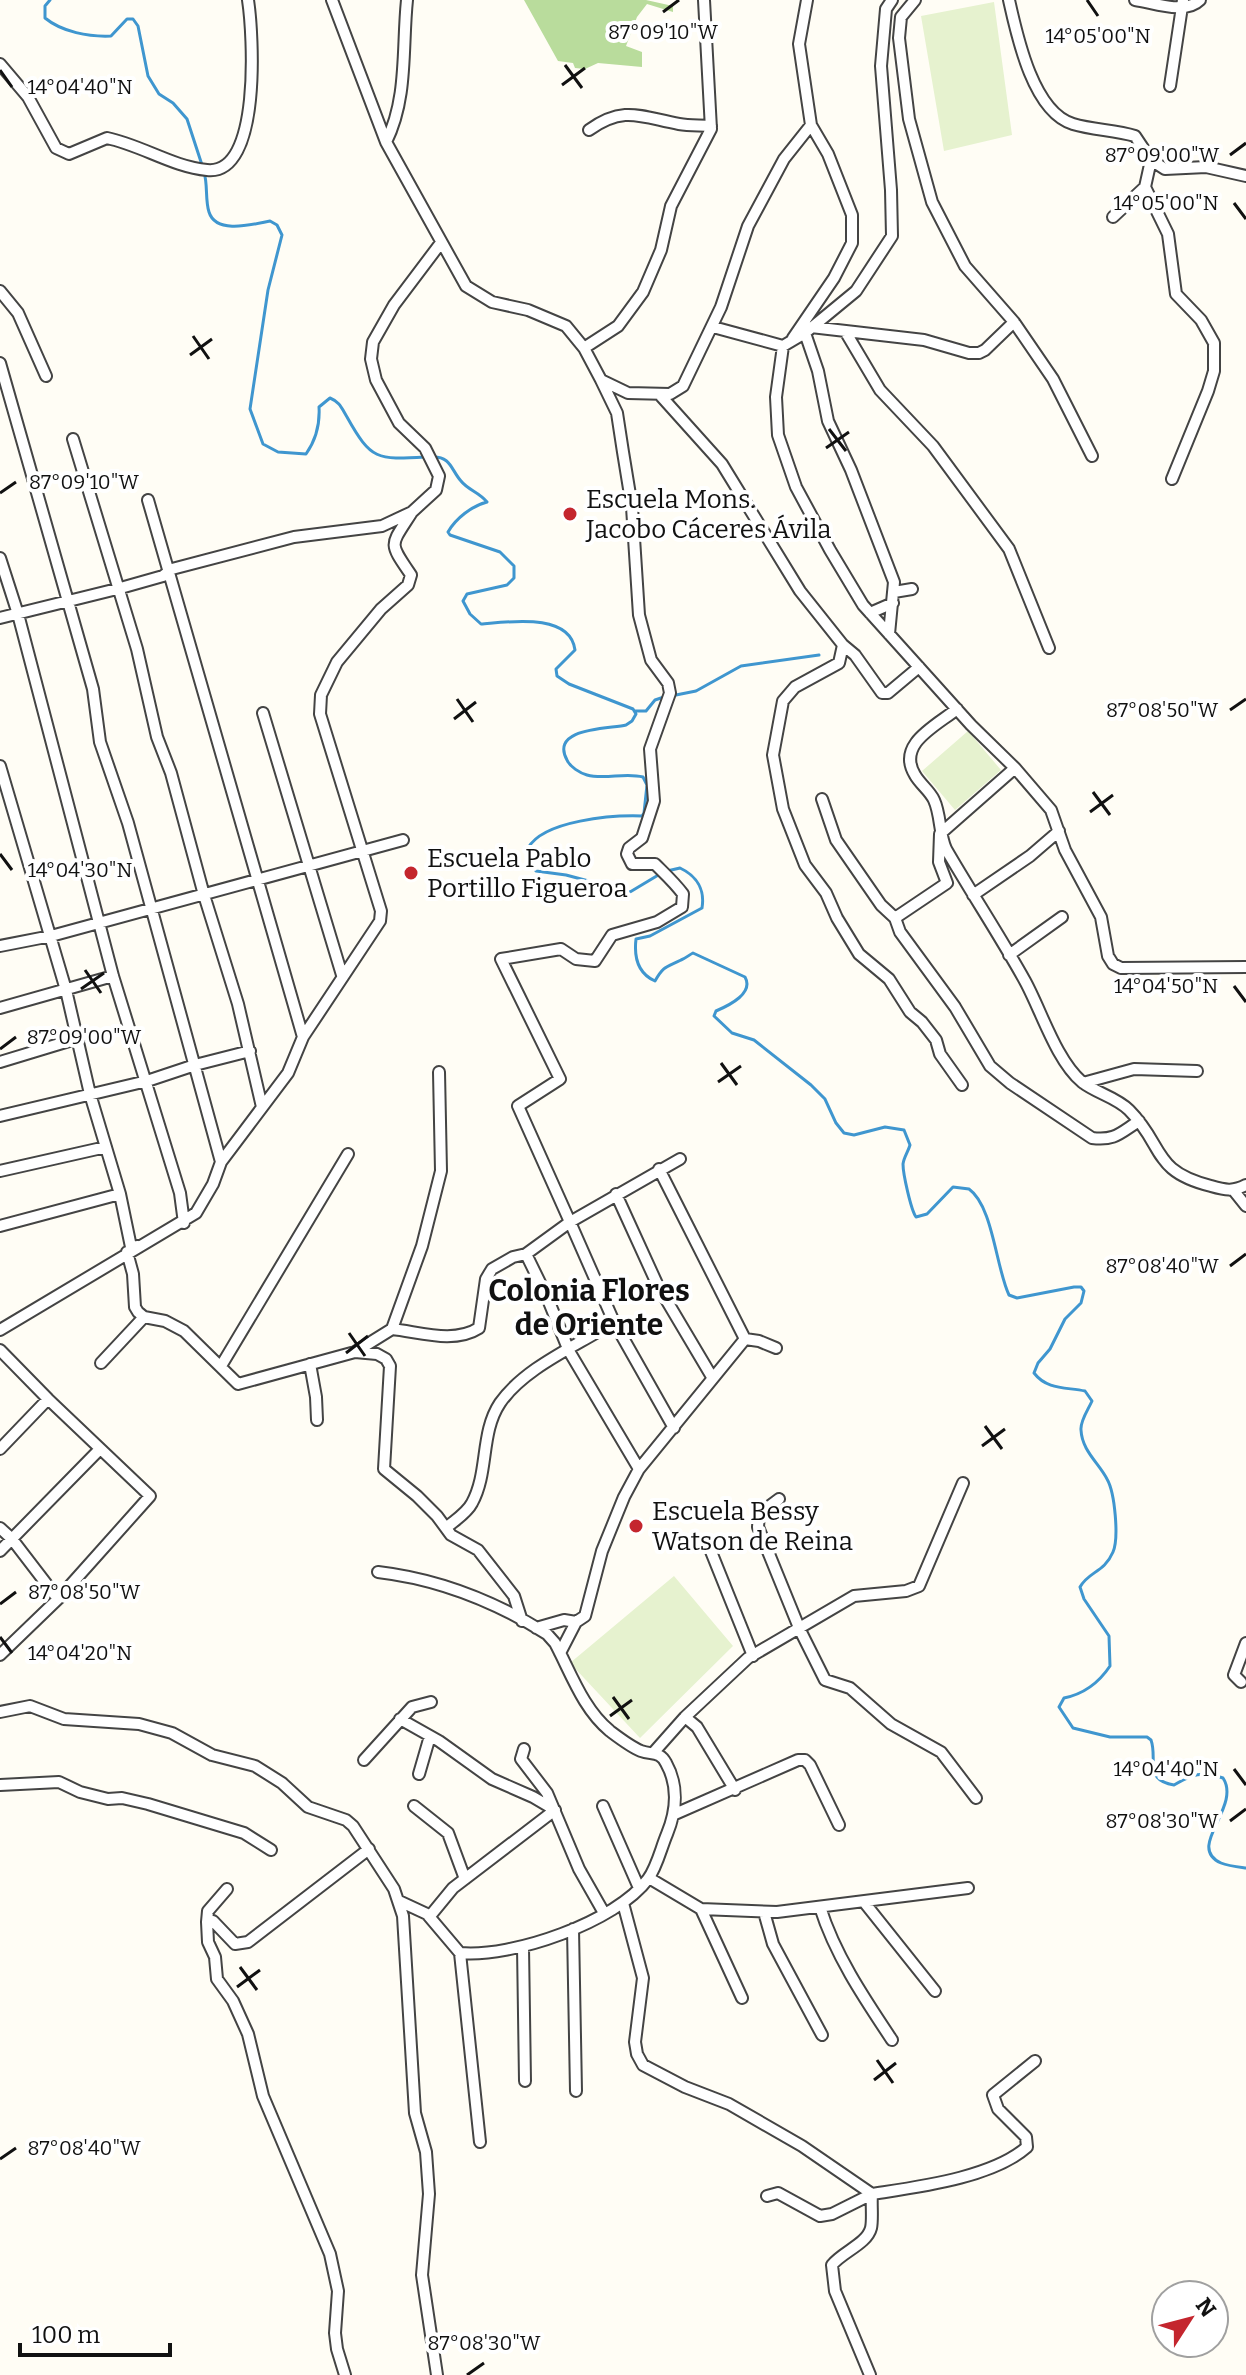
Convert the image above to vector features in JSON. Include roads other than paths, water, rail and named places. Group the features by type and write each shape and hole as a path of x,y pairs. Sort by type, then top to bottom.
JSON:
{"street":[{"path":"0,64 28,97 56,148 62,152 69,154 107,138 210,171 225,167 234,158 245,134 252,76 252,24 248,0"},
{"path":"332,0 386,142 466,286 492,302 528,310 571,331 584,348 617,413 632,507 639,615 651,660 668,683 669,697 650,749 654,801 642,838 629,848 627,854 632,864 655,864 672,879 683,894 682,907 657,922 612,935 595,961 576,959 561,949 501,961 560,1079 518,1106 614,1322 674,1428"},
{"path":"386,142 402,99 407,0"},
{"path":"584,348 618,326 643,292 661,250 671,206 711,126 704,0"},
{"path":"807,0 799,44 811,125 828,154 852,215 852,243 834,278 787,344 776,397 778,435 803,499 830,550 870,613 1051,810 1065,850 1101,917 1108,956 1113,964 1121,968 1246,967"},
{"path":"713,327 787,344 856,291 892,236 881,66 886,9 892,0"},
{"path":"915,0 901,17 899,38 909,119 932,202 965,266 1014,322 1053,379 1092,456"},
{"path":"1009,0 1017,36 1044,103 1058,117 1073,125 1135,136 1151,160 1165,169 1206,167 1246,176"},
{"path":"1138,0 1194,6 1200,0"},
{"path":"1170,86 1183,4"},
{"path":"589,130 605,119 631,113 684,125 711,126"},
{"path":"601,380 628,393 660,395 675,392 683,386 713,327 748,226 784,159 811,125"},
{"path":"1113,217 1145,187 1151,160"},
{"path":"1145,187 1168,234 1176,294 1201,320 1214,343 1214,371 1208,391 1172,479"},
{"path":"0,1330 127,1252 184,1223 196,1213 213,1184 221,1162 288,1073 303,1037 342,975 372,935 381,911 320,714 321,695 337,662 381,609 410,582 411,575 397,557 394,541 412,512 438,486 437,470 428,453 399,423 372,369 371,348 394,305 440,244"},
{"path":"0,291 18,313 46,376"},
{"path":"808,330 924,340 979,353 1014,322"},
{"path":"808,330 828,421 851,470 894,582 889,634"},
{"path":"845,331 880,390 933,446 1009,549 1049,648"},
{"path":"0,363 93,689 100,742 128,823 221,1162"},
{"path":"660,395 722,464 800,591 843,645 855,655 882,693 888,693 919,667"},
{"path":"73,439 137,649 157,737 171,773 238,1004 262,1107"},
{"path":"148,500 303,1037"},
{"path":"0,618 117,589 294,537 378,527 412,512"},
{"path":"0,558 18,614 113,976 180,1193 184,1223"},
{"path":"870,613 893,597 912,589"},
{"path":"843,645 839,663 795,687 783,701 773,755 783,809 805,865 826,893 859,954 889,979 910,1012 936,1040 940,1054 962,1085"},
{"path":"957,709 918,738 909,752 911,767 934,801 946,849 1026,983 1043,1024 1083,1083 1128,1108 1172,1170 1188,1181 1234,1191 1246,1185"},
{"path":"263,713 342,975"},
{"path":"0,766 66,990 131,1247 138,1246"},
{"path":"895,918 947,883 939,862 940,834 1015,768"},
{"path":"822,799 836,840 881,905 895,918 900,932 955,1007 990,1066 1092,1138 1107,1140 1139,1121"},
{"path":"973,895 1030,856 1059,831"},
{"path":"0,946 51,936 403,840"},
{"path":"1009,955 1062,917"},
{"path":"0,1008 113,976"},
{"path":"0,1062 79,1038"},
{"path":"0,1116 147,1081 250,1051"},
{"path":"1083,1083 1134,1069 1197,1071"},
{"path":"127,1252 133,1274 135,1307 144,1317 165,1321 184,1331 238,1384 355,1352 392,1329 422,1246 441,1171 439,1072"},
{"path":"0,1171 106,1147"},
{"path":"221,1366 348,1154"},
{"path":"392,1329 466,1336 479,1328 486,1279 492,1269 513,1257 526,1254 570,1222 680,1159"},
{"path":"560,1653 576,1622 585,1616 602,1551 639,1469 712,1377 745,1342 659,1169"},
{"path":"1234,1191 1246,1206"},
{"path":"0,1226 120,1194"},
{"path":"616,1194 658,1286 712,1377"},
{"path":"526,1254 569,1351 639,1469"},
{"path":"101,1363 144,1317"},
{"path":"446,1528 471,1506 483,1476 490,1427 499,1405 521,1379 614,1322"},
{"path":"745,1339 776,1348"},
{"path":"0,1350 150,1496 58,1599 0,1655"},
{"path":"355,1352 377,1354 386,1359 390,1366 384,1469 417,1496 451,1535 478,1550 514,1596 522,1621"},
{"path":"310,1364 317,1420"},
{"path":"0,1449 48,1399"},
{"path":"0,1551 100,1449"},
{"path":"654,1752 685,1717 753,1656 860,1594 906,1591 919,1586 963,1483"},
{"path":"779,1499 759,1514 757,1520 800,1630 825,1680 850,1688 891,1724 941,1752 976,1798"},
{"path":"0,1528 58,1599"},
{"path":"710,1549 753,1656"},
{"path":"378,1572 435,1582 474,1597 551,1638 596,1717 640,1751 654,1752 662,1757 669,1768 675,1814 649,1878 623,1903 573,1929 523,1947 487,1954 460,1953"},
{"path":"536,1628 564,1620 576,1622"},
{"path":"1241,1682 1234,1675 1246,1643"},
{"path":"364,1760 412,1707 431,1702"},
{"path":"0,1712 30,1706 64,1719 139,1724 172,1733 212,1755 255,1766 282,1783 308,1807 346,1820 359,1832 399,1901 403,1916 415,2113 426,2152 429,2194 422,2275 437,2375"},
{"path":"685,1717 697,1727 735,1790"},
{"path":"400,1719 492,1779 555,1810"},
{"path":"419,1774 430,1736"},
{"path":"524,1749 521,1759 540,1781 579,1869 604,1913"},
{"path":"675,1814 798,1760 805,1760 839,1825"},
{"path":"0,1785 59,1782 80,1792 148,1804 244,1833 271,1850"},
{"path":"414,1806 448,1833 465,1879"},
{"path":"603,1806 639,1888"},
{"path":"430,1916 453,1888 555,1810"},
{"path":"207,1922 213,1921 235,1944 248,1942 369,1849"},
{"path":"649,1878 701,1909 764,1912 968,1888"},
{"path":"227,1889 208,1911 208,1942 215,1957 217,1979 233,2001 248,2034 263,2096 277,2134 330,2254 338,2291 335,2333 345,2375"},
{"path":"399,1901 430,1916 460,1953 480,2142"},
{"path":"864,1902 935,1991"},
{"path":"623,1903 643,1978 635,2042 643,2065 685,2087 729,2104 802,2146 872,2194"},
{"path":"820,1907 828,1934 862,1995 892,2040"},
{"path":"701,1909 742,1998"},
{"path":"764,1912 773,1944 822,2035"},
{"path":"573,1929 576,2091"},
{"path":"523,1947 525,2081"},
{"path":"767,2196 778,2193 820,2216 832,2214 872,2194 947,2182 1017,2155 1027,2147 1026,2137 998,2109 993,2095 1035,2061"},
{"path":"870,2375 835,2291 832,2265 871,2229 872,2194"}],"waterway":[{"path":"50,0 45,6 45,18 76,33 111,36 127,19 133,19 138,26 148,76 159,94 173,103 187,119 202,165"},
{"path":"204,172 209,212 219,224 246,226 270,221 277,225 282,235 268,290 250,409 263,444 278,452 306,454 317,432 319,407 330,398 340,406 363,442 377,454 396,458 425,457"},
{"path":"432,457 447,461 464,484 487,502 460,517 448,532 450,535 500,552 514,566 514,578 507,585 467,594 463,601 470,614 481,624 536,622 562,630 571,638 575,650 556,669 557,676 569,684 633,709 636,714 626,725 574,735 564,749 570,765 584,774 643,777 647,785 642,816 597,818 548,831 528,848 530,861 536,871 566,875 630,892 660,874"},
{"path":"671,696 696,691 741,666 819,655"},
{"path":"635,711 646,711 655,700 664,697"},
{"path":"667,871 680,868 695,879 701,890 702,908 650,936 636,939 636,958 644,973 655,981 666,967 693,953 745,977 747,983 743,993 734,1002 716,1011 714,1016 732,1033 754,1040 811,1085 825,1099 844,1133 854,1135 885,1127 904,1130 910,1145 903,1169 916,1217 927,1214 953,1187 969,1189 984,1209 1009,1295 1017,1298 1074,1287 1081,1287 1084,1291 1081,1303 1065,1319 1034,1373 1051,1385 1085,1391 1092,1401 1082,1423 1082,1437 1110,1486 1116,1537 1109,1559 1080,1587 1084,1599 1109,1636 1110,1666 1101,1678 1084,1691 1064,1698 1059,1707 1073,1728 1110,1737 1147,1737 1153,1747 1155,1774 1164,1782 1174,1785 1203,1774 1223,1778 1227,1789 1226,1801 1209,1847 1212,1856 1221,1863 1246,1868"}],"place":[{"name":"Escuela Mons. Jacobo Cáceres Ávila","path":"570,514"},
{"name":"Escuela Pablo Portillo Figueroa","path":"411,873"},
{"name":"Escuela Bessy Watson de Reina","path":"636,1526"}],"district":[{"name":"Colonia Flores de Oriente","path":"589,1308"}]}
